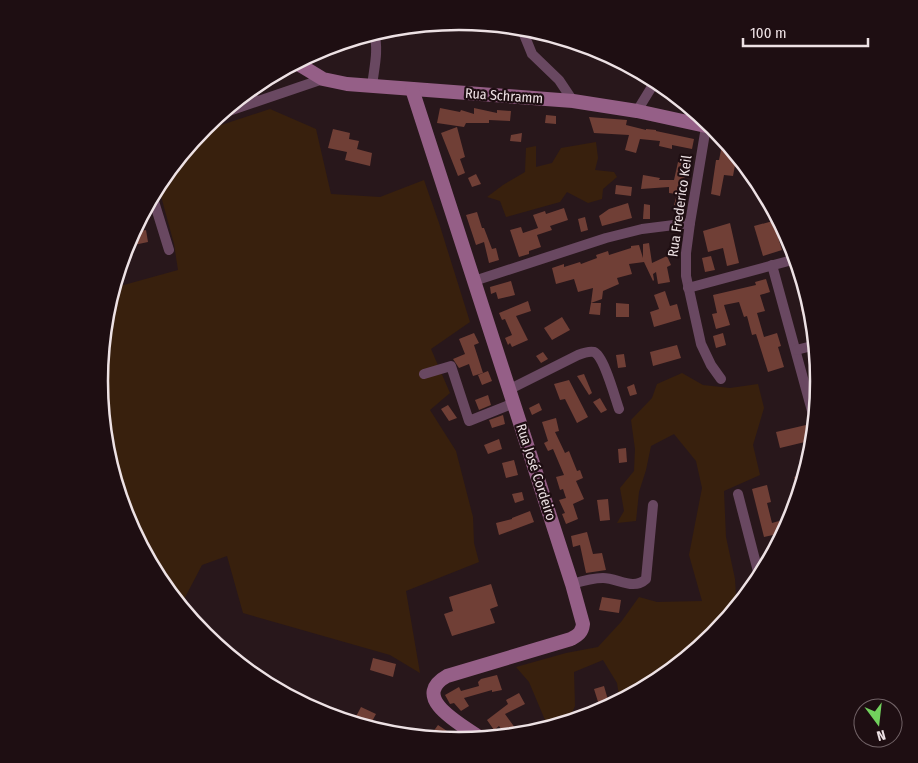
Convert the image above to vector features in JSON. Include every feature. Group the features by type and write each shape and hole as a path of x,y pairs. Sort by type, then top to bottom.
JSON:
{"street":[{"path":"525,36 532,54 558,80 573,101"},
{"path":"372,86 376,56 375,40"},
{"name":"Rua Schramm","path":"303,67 323,78 347,84 573,101 697,123"},
{"path":"240,107 323,78"},
{"path":"637,111 651,87"},
{"name":"Rua José Cordeiro","path":"412,89 510,389 583,624 578,636 447,676 437,683 434,688 433,698 440,708 473,732"},
{"path":"252,98 256,101"},
{"name":"Rua Frederico Keil","path":"708,133 690,223 686,265 688,288 703,349 710,364 721,379"},
{"path":"155,206 169,250"},
{"path":"474,281 612,236 690,223"},
{"path":"688,288 789,261"},
{"path":"772,265 810,403"},
{"path":"796,350 808,347"},
{"path":"510,389 578,355 594,352 601,360 619,409"},
{"path":"424,374 451,366 469,421 514,403"},
{"path":"738,494 757,567"},
{"path":"572,584 602,578 634,584 646,579 653,505"}],"shaded area":[{"path":"270,109 316,129 331,194 380,197 424,180 470,322 431,349 450,393 430,410 456,451 473,517 474,543 479,562 406,591 420,673 390,655 243,613 227,556 202,565 184,600 155,557 134,516 119,472 108,404 108,359 114,313 121,286 178,270 174,244 161,196 180,168 217,126"},
{"path":"596,142 598,158 595,170 614,172 617,177 603,189 602,199 588,203 567,192 560,202 506,217 500,201 487,197 525,172 526,148 536,146 536,167 552,163 561,148"},
{"path":"682,373 703,385 730,388 758,384 764,408 753,445 760,475 724,491 726,537 735,579 736,596 708,630 691,646 654,674 619,694 617,683 603,660 574,672 575,706 571,714 552,720 545,720 529,682 516,667 566,653 598,647 621,622 639,597 657,602 702,601 689,555 702,488 696,461 674,434 651,446 639,492 636,521 617,523 624,511 620,488 634,471 635,449 631,420 652,398 657,384"}],"building":[{"path":"440,108 460,112 461,110 474,114 474,108 497,113 497,110 511,111 510,121 489,120 489,123 466,123 464,127 437,123"},
{"path":"546,115 556,116 556,124 545,123"},
{"path":"589,117 627,120 626,125 694,139 692,149 672,145 672,149 659,146 660,141 640,139 636,153 625,150 629,135 594,133"},
{"path":"457,127 465,157 460,159 465,173 458,176 441,133"},
{"path":"333,129 350,133 349,139 359,141 357,149 372,153 370,166 345,160 347,152 328,148"},
{"path":"522,133 521,142 510,141 511,135"},
{"path":"721,148 735,165 733,176 724,175 720,196 711,194 716,160 719,160"},
{"path":"678,162 687,164 684,181 686,181 685,205 683,207 674,205 677,194 669,193 669,187 641,189 643,175 660,178 659,180 674,180"},
{"path":"476,174 481,184 472,187 468,178"},
{"path":"616,185 632,187 631,196 615,194"},
{"path":"628,203 632,218 602,226 599,216 609,209"},
{"path":"644,204 650,205 650,219 643,219"},
{"path":"564,208 568,220 550,226 552,230 537,235 541,247 519,257 510,230 521,227 523,233 538,228 533,215 545,211 546,214"},
{"path":"477,212 492,249 496,248 499,260 489,263 484,242 476,245 466,215"},
{"path":"585,217 588,230 581,232 578,219"},
{"path":"771,221 782,250 763,256 754,226"},
{"path":"730,223 739,263 727,266 723,248 708,252 703,231"},
{"path":"146,230 148,242 135,245 142,231"},
{"path":"649,243 652,263 667,256 671,265 667,267 670,282 658,284 656,272 653,274 653,281 644,262 629,264 632,274 617,278 619,284 603,291 602,299 591,303 593,288 578,292 574,279 556,284 552,268 564,264 564,267 580,262 581,264 597,258 596,255 608,251 609,255 631,248 631,246 639,245 643,258 643,244"},
{"path":"711,256 715,270 705,272 702,258"},
{"path":"766,279 770,292 760,295 765,311 757,313 764,337 777,333 781,346 778,347 784,367 768,372 756,334 752,335 747,316 744,317 739,302 724,305 730,325 716,329 712,314 717,313 713,295 756,285 755,282"},
{"path":"511,281 515,295 498,299 496,292 491,294 490,287"},
{"path":"665,291 670,306 677,304 681,319 654,327 650,312 659,309 654,295"},
{"path":"528,301 531,311 516,316 528,340 512,347 510,343 508,345 505,338 512,335 505,319 502,320 499,313"},
{"path":"591,303 601,303 600,315 589,314"},
{"path":"616,303 629,304 629,317 616,317"},
{"path":"803,308 805,324 801,309"},
{"path":"562,317 570,330 552,340 544,328"},
{"path":"474,333 479,343 474,345 483,373 473,376 469,364 459,368 453,359 465,354 459,339"},
{"path":"723,333 726,345 716,348 713,336"},
{"path":"677,345 681,358 653,366 650,352"},
{"path":"543,352 548,359 541,363 536,356"},
{"path":"624,354 626,367 618,368 616,355"},
{"path":"488,371 492,381 482,385 478,375"},
{"path":"584,374 592,393 589,395 577,376"},
{"path":"569,380 588,417 577,423 565,399 560,400 554,384"},
{"path":"634,384 637,394 630,396 627,387"},
{"path":"488,395 491,405 479,410 475,400"},
{"path":"600,398 607,410 601,413 593,402"},
{"path":"539,403 542,410 532,415 529,408"},
{"path":"448,405 457,418 449,421 441,409"},
{"path":"503,415 505,424 492,428 489,420"},
{"path":"556,418 559,431 555,432 565,453 569,451 577,471 580,470 583,478 576,481 584,499 573,504 578,519 566,524 562,514 565,513 559,500 566,498 563,489 560,490 556,477 564,475 553,449 548,451 544,443 548,441 542,422"},
{"path":"806,425 807,429 805,442 780,448 776,432"},
{"path":"499,439 502,449 488,454 484,445"},
{"path":"626,448 627,462 619,463 618,449"},
{"path":"514,460 518,475 506,478 502,463"},
{"path":"767,485 771,502 767,503 772,523 779,521 780,525 775,535 764,537 752,489"},
{"path":"522,492 524,500 515,503 512,494"},
{"path":"608,499 610,520 600,521 597,500"},
{"path":"530,511 534,522 499,535 496,523 512,519"},
{"path":"587,532 593,554 602,553 606,570 586,573 580,545 573,547 571,536"},
{"path":"491,584 498,606 490,609 495,623 452,636 444,614 453,611 449,597"},
{"path":"602,597 621,600 619,613 599,610"},
{"path":"373,658 396,664 393,677 370,670"},
{"path":"497,675 502,690 492,692 492,690 464,698 469,706 461,711 454,703 450,704 445,695 459,687 461,691 479,686 478,682 481,679"},
{"path":"604,686 608,700 599,704 594,689"},
{"path":"519,693 525,704 505,714 515,728 502,730 499,726 494,730 487,720 508,704 506,700"},
{"path":"361,707 376,714 372,722 356,717"},
{"path":"438,725 449,733 436,732 433,732"}]}
